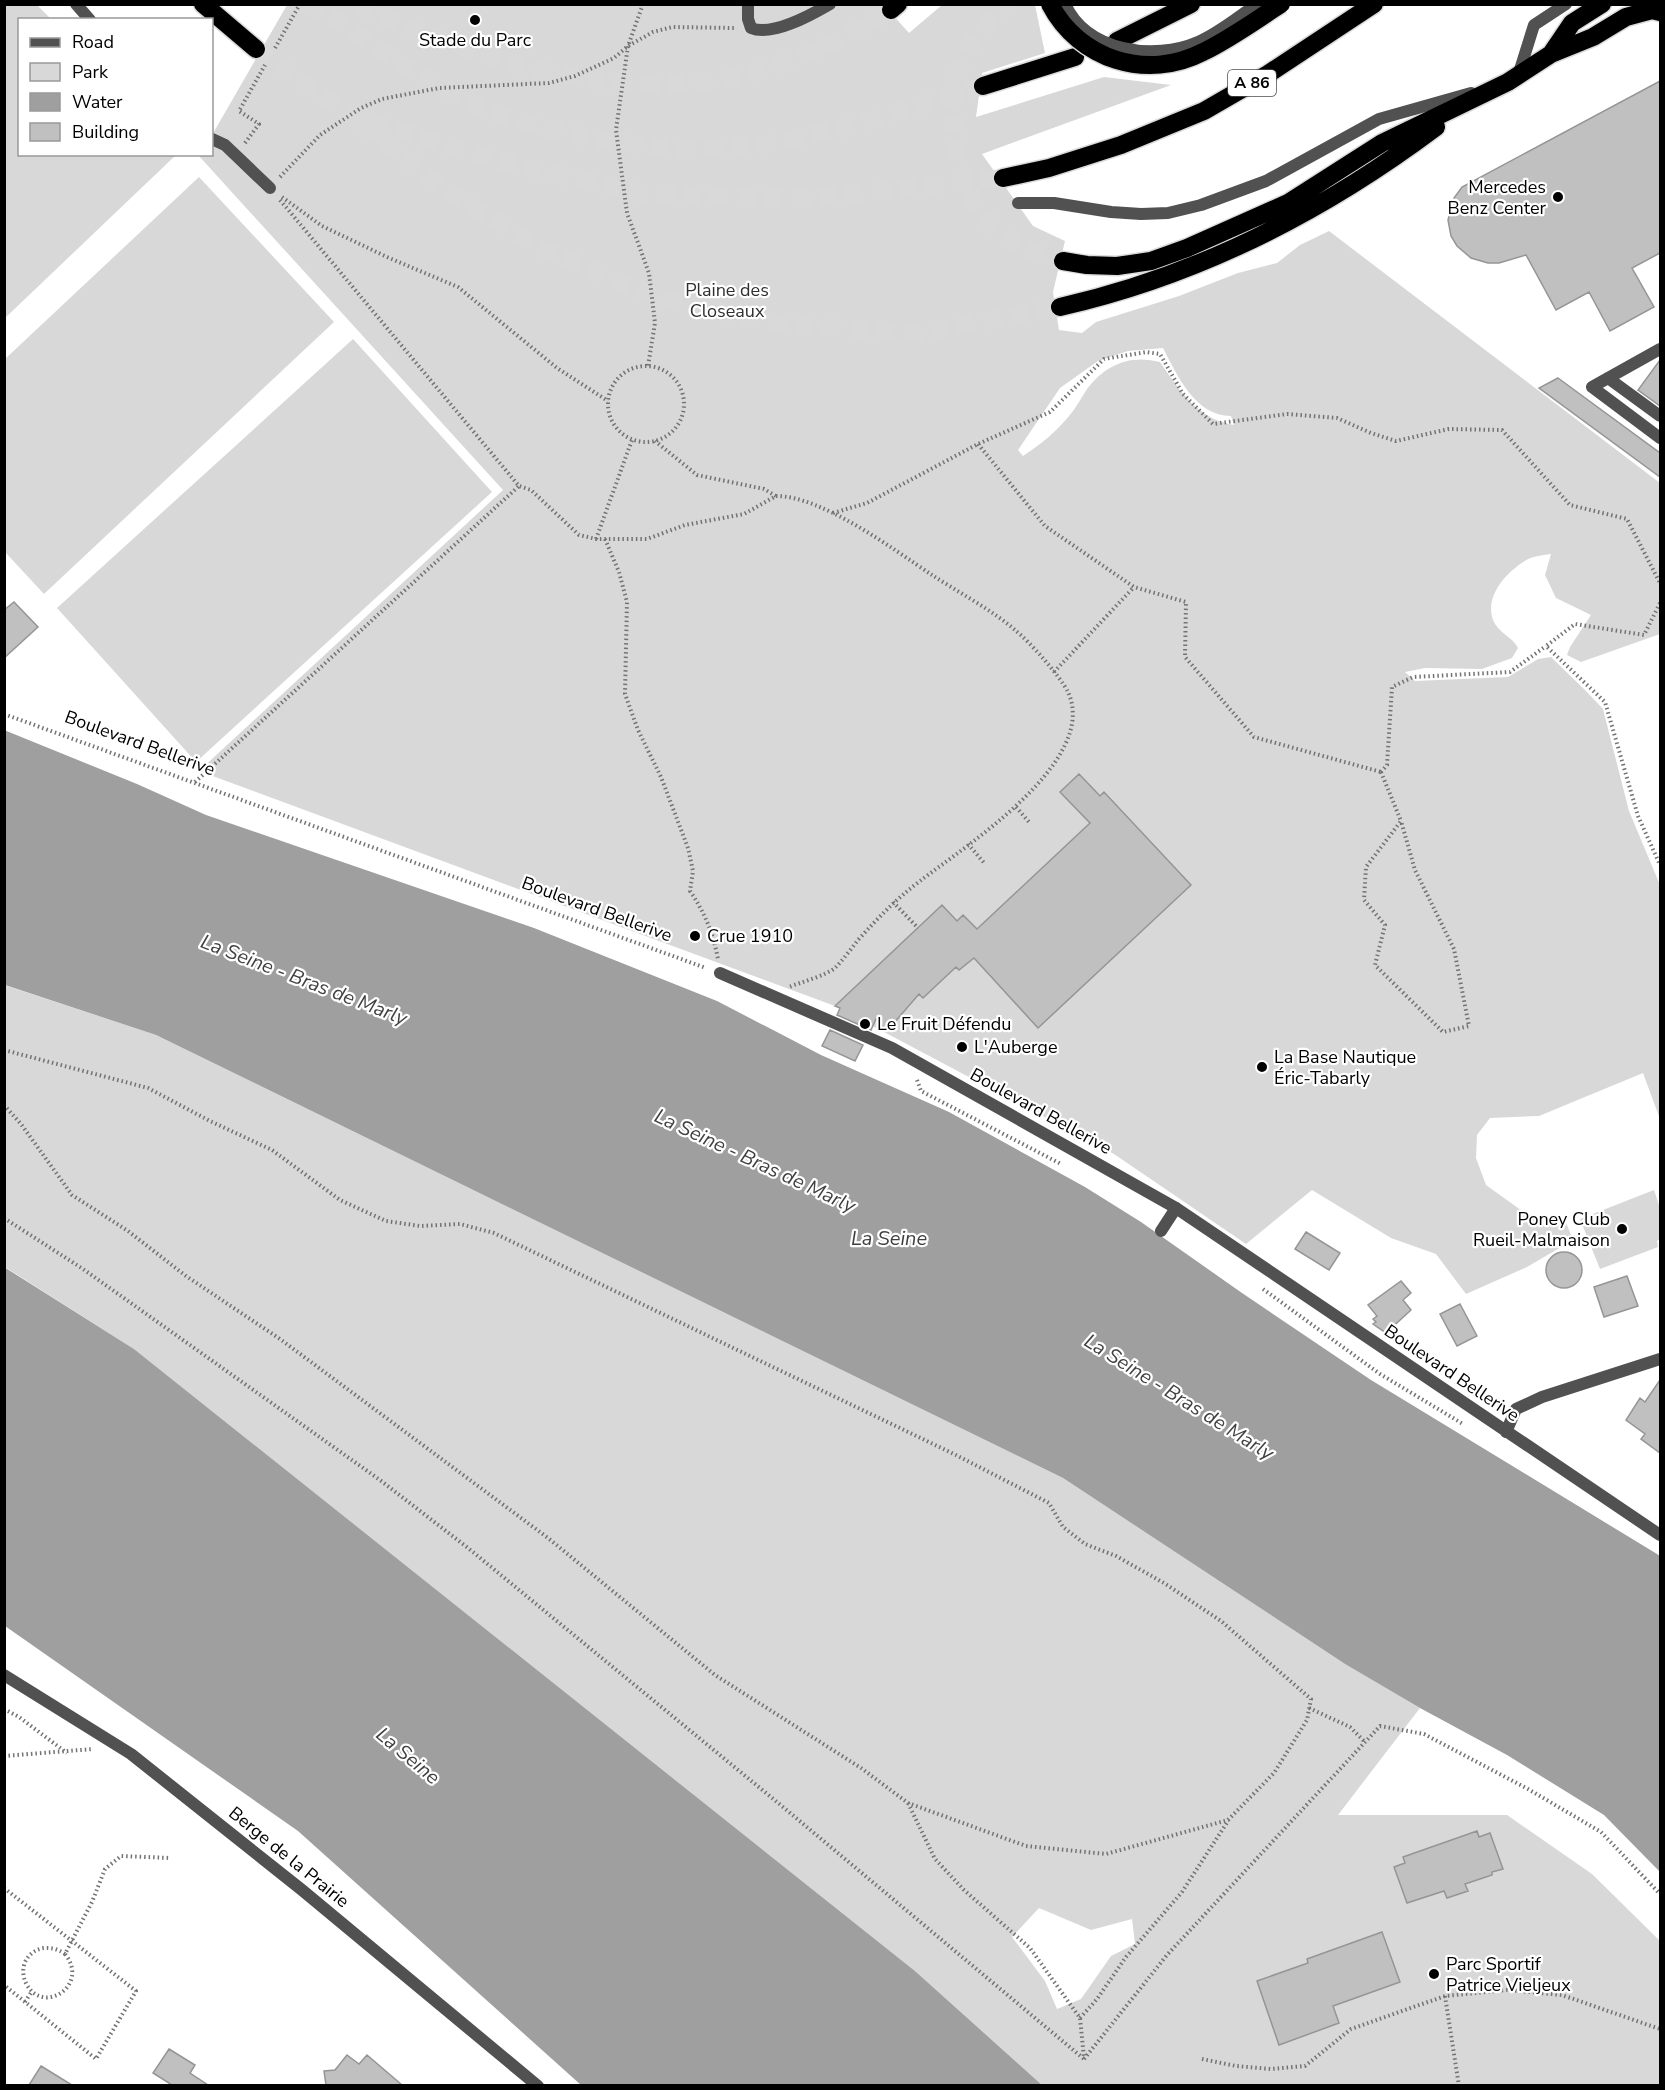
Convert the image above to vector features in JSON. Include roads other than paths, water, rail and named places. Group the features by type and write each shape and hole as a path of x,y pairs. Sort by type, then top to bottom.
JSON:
{"highway":[{"path":"203,4 265,55"},
{"path":"1050,4 1070,34 1088,48 1112,60 1143,65 1174,62 1202,53 1281,4"},
{"path":"1117,41 1191,4"},
{"name":"A 86","path":"1003,178 1049,168 1121,145 1204,111 1268,74 1374,4"},
{"path":"1551,54 1572,23 1602,4"},
{"path":"1063,261 1117,266 1151,261 1187,248 1288,203 1382,143 1466,104 1513,79 1551,54 1593,37 1626,17 1652,10 1660,12"},
{"path":"983,86 1075,57"},
{"path":"1060,307 1159,280 1266,232 1381,167 1466,104"}],"street":[{"path":"76,4 88,18"},
{"path":"748,4 748,19 751,28 759,32 801,21 830,4"},
{"path":"1065,4 1070,14 1095,37 1119,48 1147,52 1176,49 1199,41 1257,4"},
{"path":"1018,202 1054,203 1141,214 1168,213 1201,206 1266,181 1379,119 1513,79 1534,25 1566,4"},
{"path":"213,139 225,145 270,188"},
{"path":"1660,349 1592,387 1660,438"},
{"path":"1608,378 1660,416"},
{"name":"Boulevard Bellerive","path":"720,973 892,1048 1176,1208 1660,1535"},
{"path":"1161,1231 1176,1208"},
{"path":"1506,1432 1516,1408 1542,1397 1660,1359"},
{"name":"Berge de la Prairie","path":"4,1675 131,1754 302,1890 538,2085"}],"water":[{"name":"La Seine","path":"4,730 137,784 206,815 534,928 717,1001 821,1055 949,1112 1085,1187 1141,1222 1371,1380 1660,1556 1660,1872 1604,1815 1507,1755 1345,1664 1063,1478 156,1035 5,985"},
{"name":"La Seine","path":"4,1267 134,1349 915,1971 1042,2085 581,2085 298,1831 5,1626"}],"tunnel":[{"path":"306,4 353,30 408,69 482,108 548,129 609,142 692,150 768,144 848,127 983,86"},
{"path":"357,4 436,38 543,71 626,83 667,84 708,81 749,74 790,61 829,44 891,10"},
{"path":"1016,4 1005,8 991,18 966,53 957,78 953,105 958,161 967,188 980,211 997,230 1028,250 1063,261"},
{"path":"256,49 353,117 504,162 644,194 803,199 1003,178"},
{"path":"362,124 437,185 540,248 663,299 779,324 919,333 1060,307"}],"place":[{"name":"Stade du Parc","path":"475,20"},
{"name":"Mercedes Benz Center","path":"1558,197"},
{"name":"Crue 1910","path":"695,936"},
{"name":"Le Fruit Défendu","path":"865,1024"},
{"name":"L'Auberge","path":"962,1047"},
{"name":"La Base Nautique Éric-Tabarly","path":"1262,1067"},
{"name":"Poney Club Rueil-Malmaison","path":"1622,1229"},
{"name":"Parc Sportif Patrice Vieljeux","path":"1434,1974"}],"park label":[{"name":"Plaine des Closeaux","path":"727,300"}],"water label":[{"name":"La Seine - Bras de Marly","path":"304,980"},
{"name":"La Seine - Bras de Marly","path":"755,1161"},
{"name":"La Seine - Bras de Marly","path":"1179,1397"}]}
